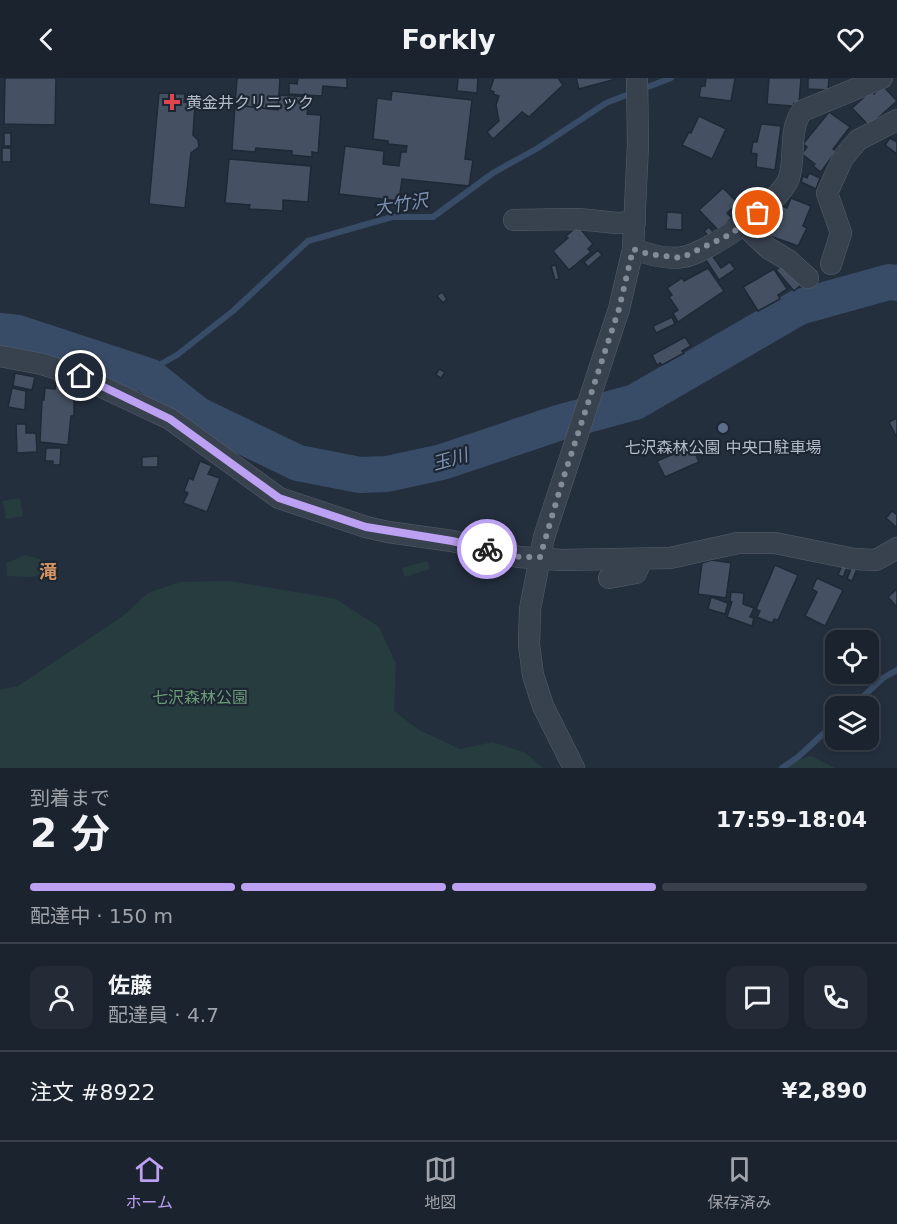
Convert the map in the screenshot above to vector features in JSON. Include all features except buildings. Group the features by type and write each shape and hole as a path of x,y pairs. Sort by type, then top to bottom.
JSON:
{"street":[{"path":"574,768 543,706 533,675 529,645 530,609 540,557 619,309 633,249 638,121 637,78"},
{"path":"633,249 648,254 681,258 731,234 772,201 789,179 796,120 802,111 882,78"},
{"path":"831,264 841,233 827,193 831,184 843,158 858,140 897,120"},
{"path":"514,220 578,219 617,223 635,222"},
{"path":"743,224 768,248 788,260 808,278"},
{"path":"0,356 42,364 81,376 170,419 279,498 377,530 452,541 519,557 562,560 670,558 738,543 774,543 854,560 876,560 897,548"},
{"path":"609,578 636,573 642,559"}],"green space":[{"path":"20,498 23,516 6,519 3,501"},
{"path":"26,555 46,561 48,571 32,577 7,576 6,563"},
{"path":"427,561 430,569 405,577 402,568"},
{"name":"七沢森林公園","path":"230,581 336,599 379,627 396,664 394,711 419,730 460,749 493,742 526,753 543,768 0,768 0,690 18,686 123,616 148,593 180,582"},
{"path":"811,756 835,768 775,768"}],"waterway":[{"name":"大竹沢","path":"149,376 159,365 177,355 233,311 308,241 392,217 433,217 493,173 538,148 606,103 671,78"},
{"name":"玉川","path":"0,331 18,333 149,376 198,415 298,463 360,475 387,474 442,462 558,423 635,402 799,307 889,282 897,283"},
{"path":"864,696 883,678 897,670"},
{"path":"782,768 798,757 825,732"}],"way so far":[{"path":"487,549 519,557 540,557 544,537 619,309 633,249 648,254 681,258 731,234 758,213"}],"place":[{"name":"黄金井クリニック","path":"172,102"},
{"name":"七沢森林公園 中央口駐車場","path":"723,428"}],"district":[{"name":"滝","path":"48,571"}],"route":[{"path":"81,376 170,419 279,498 366,527 487,549"}]}
